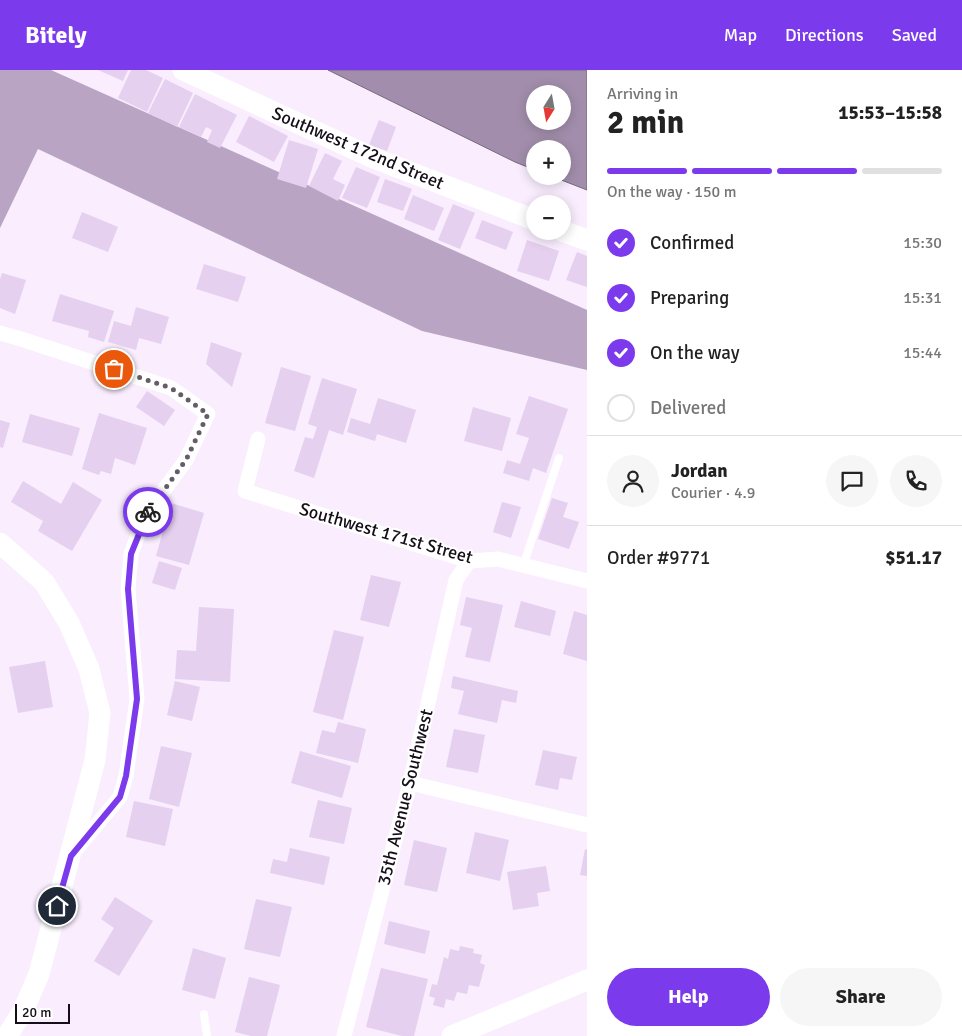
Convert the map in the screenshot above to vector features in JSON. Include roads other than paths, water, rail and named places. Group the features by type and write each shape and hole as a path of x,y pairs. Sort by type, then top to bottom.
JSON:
{"street":[{"name":"Southwest 172nd Street","path":"183,70 371,157 526,217"},
{"path":"571,234 587,240"},
{"path":"0,334 21,339 171,388 208,414 186,460 145,516 131,554 128,589 137,699 126,776 120,797 71,856"},
{"name":"Southwest 171st Street","path":"258,439 245,490 469,561 498,559 587,581"},
{"path":"0,543 44,582 69,623 89,669 100,713 95,760 39,974 23,1011 7,1036"},
{"name":"35th Avenue Southwest","path":"344,1036 410,783 456,580 469,561"},
{"path":"410,783 587,825"},
{"path":"452,1036 587,980"}],"lane":[{"path":"524,566 559,458"},
{"path":"204,1014 207,1036"}]}
